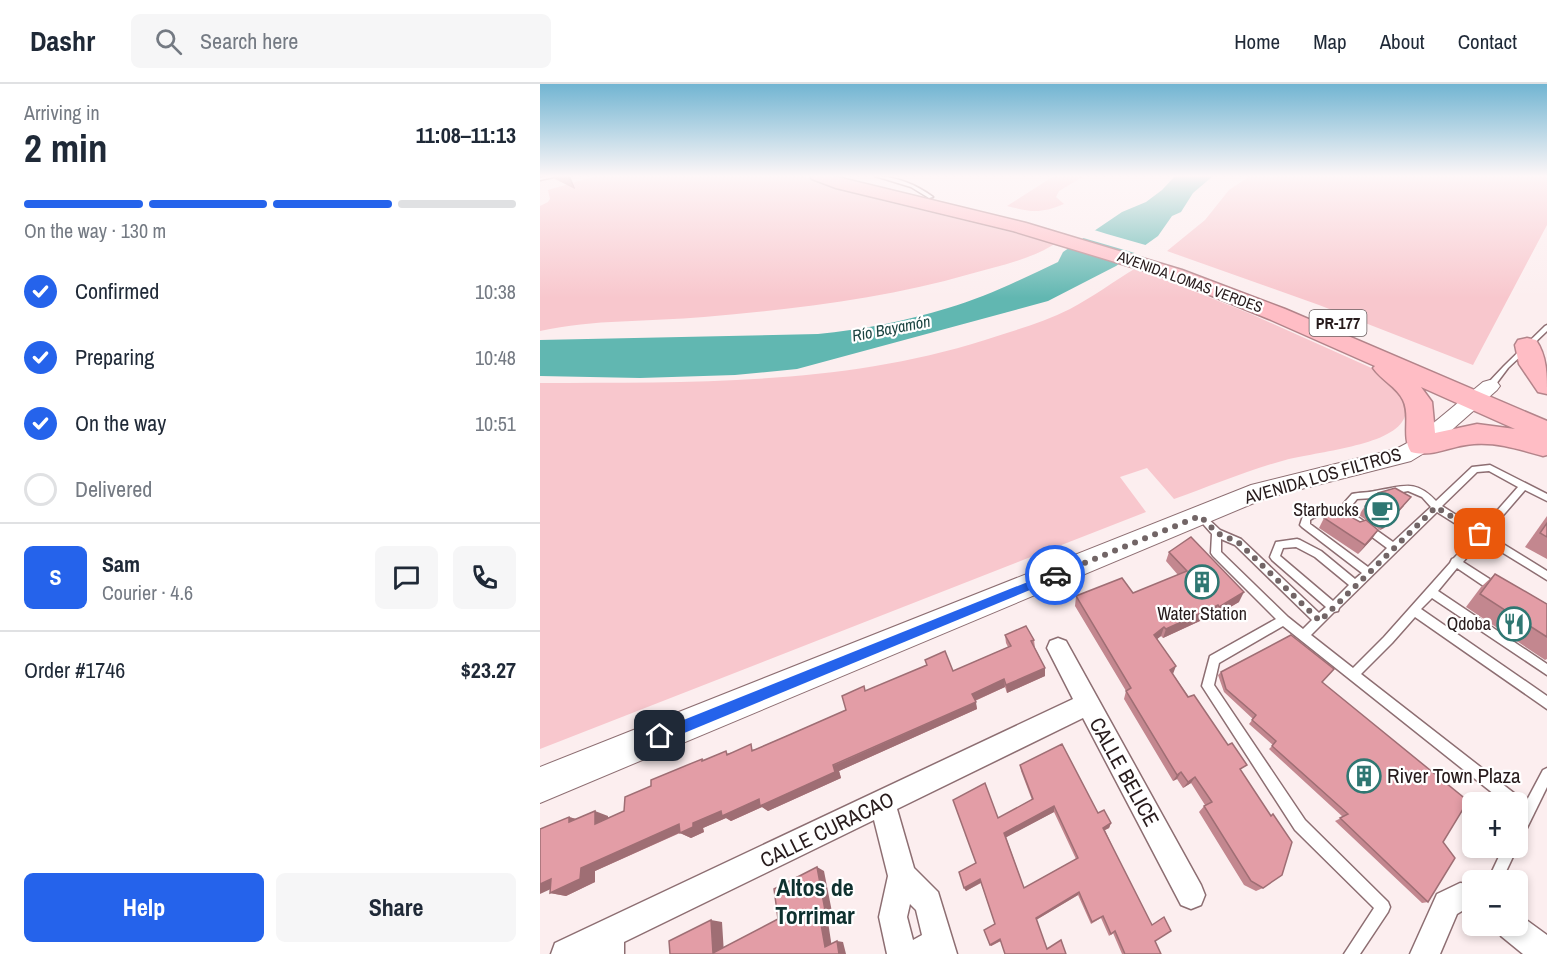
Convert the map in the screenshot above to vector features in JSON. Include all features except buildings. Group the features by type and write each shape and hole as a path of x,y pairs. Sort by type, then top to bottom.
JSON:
{"highway":[{"name":"AVENIDA LOMAS VERDES","path":"997,217 1090,247 1180,269 1290,303 1482,393 1547,432"},
{"name":"AVENIDA LOMAS VERDES","path":"1180,269 1221,291 1360,350 1482,393 1547,410"},
{"path":"1527,345 1532,364 1547,386"},
{"path":"1360,350 1415,395 1420,411 1421,445 1438,444 1466,435 1482,434 1504,436 1547,447"}],"main road":[{"name":"AVENIDA LOS FILTROS","path":"540,785 1209,525 1260,492 1403,455 1421,445 1482,393"}],"street":[{"name":"CALLE BELICE","path":"1058,648 1191,895"},
{"name":"CALLE CURACAO","path":"566,954 609,944 882,803 1087,704"},
{"path":"882,803 902,876 893,917 902,954"},
{"path":"902,876 928,902 933,950"},
{"path":"1425,954 1447,904 1454,898 1462,898"},
{"path":"1524,936 1547,954"}],"lane":[{"path":"1482,393 1547,327"},
{"path":"1304,635 1475,469 1490,468 1547,498"},
{"path":"1354,674 1524,486"},
{"path":"1393,550 1351,518 1348,503 1355,496 1409,488 1425,495 1436,507 1547,576"},
{"path":"1369,573 1305,525 1306,518 1317,510 1329,509 1393,550"},
{"path":"1209,525 1216,553 1284,620 1502,792"},
{"path":"1209,525 1238,542 1320,621"},
{"path":"1334,608 1275,556 1279,545 1297,543 1318,554 1356,585"},
{"path":"1455,562 1501,592"},
{"path":"1430,591 1547,670"},
{"path":"1414,610 1547,703"},
{"path":"1284,620 1214,660 1208,686 1300,825 1383,907 1351,954"},
{"path":"1528,801 1547,774"}],"shaded area":[{"path":"540,217 947,217 1056,243 1025,258 938,283 838,302 683,319 601,323 540,331"},
{"path":"1208,217 1547,217 1547,225 1473,365 1319,305 1167,251"},
{"path":"1136,268 1251,314 1376,370 1400,392 1404,399 1406,407 1402,422 1393,430 1364,443 1268,465 1174,499 1147,468 1120,477 1146,512 540,749 540,383 709,381 820,374 875,366 930,355 1039,322 1079,304"}],"water":[{"name":"Río Bayamón","path":"1115,217 1172,217 1158,236 1116,266 1048,301 797,369 735,375 640,378 540,376 540,340 818,334 850,330 916,317 976,299 1058,262 1063,252"}],"pier":[{"path":"1091,229 1149,246 1138,254 1080,237"}],"way so far":[{"path":"1055,575 1200,516 1217,533 1238,542 1320,621 1436,507 1480,534"}],"place":[{"name":"Starbucks","path":"1382,510"},
{"name":"Water Station","path":"1202,582"},
{"name":"Qdoba","path":"1514,624"},
{"name":"River Town Plaza","path":"1364,776"}],"district":[{"name":"Altos de Torrimar","path":"815,902"}],"route":[{"path":"660,736 1055,575"}]}
